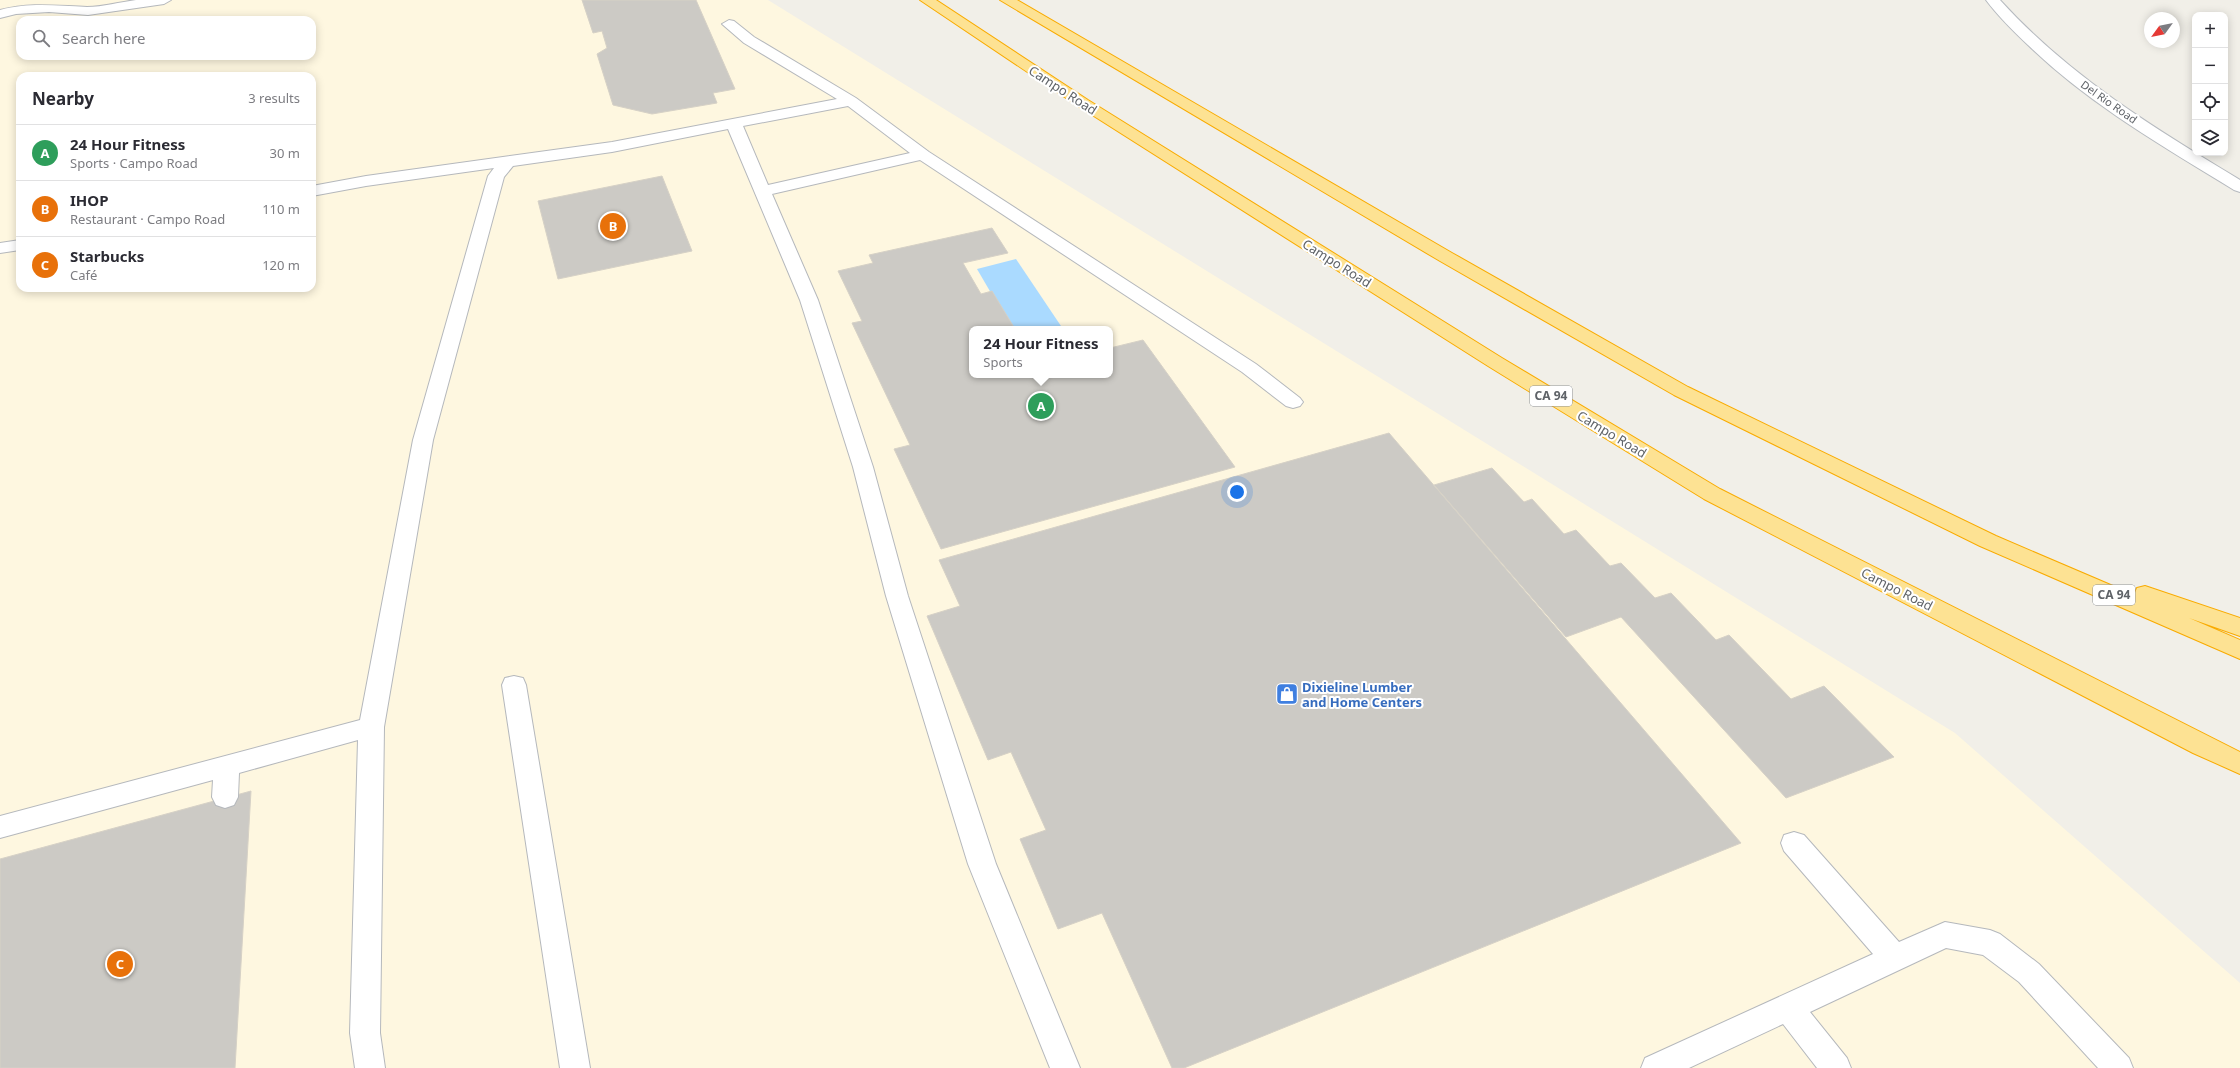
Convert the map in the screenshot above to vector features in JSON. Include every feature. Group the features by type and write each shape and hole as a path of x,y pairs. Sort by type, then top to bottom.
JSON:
{"highway":[{"name":"Campo Road","path":"927,0 1083,103 1495,362 1712,494 2202,746"},
{"name":"CA 94","path":"1007,0 1446,257 1681,391 1988,541 2240,650"},
{"path":"1988,541 2240,627"},
{"name":"CA 94","path":"2202,746 2240,764"},
{"path":"2202,746 2240,771"}],"main road":[{"path":"0,14 16,10 49,8 88,11 164,0"},
{"name":"Del Rio Road","path":"1993,0 2031,42 2090,90 2240,187"},
{"path":"729,24 749,40 851,101 923,155 1249,368 1293,402"},
{"path":"316,190 366,181 612,147 851,101"},
{"path":"734,124 764,191 809,300 863,467 897,596 982,864 1065,1068"},
{"path":"764,191 923,155"},
{"path":"370,1068 366,1033 371,727 423,440 496,176 508,161"},
{"path":"0,248 16,246"},
{"path":"514,685 575,1068"},
{"path":"0,827 371,727"},
{"path":"225,797 226,766"},
{"path":"1794,843 1895,958"},
{"path":"1656,1068 1945,935 1990,944 2029,974 2118,1068"},
{"path":"1788,1007 1836,1068"}],"shaded area":[{"path":"0,0 768,0 1955,733 2240,983 2240,1068 0,1068"}],"water":[{"path":"1016,259 1061,326 1010,326 977,269"}],"building":[{"path":"582,0 696,0 735,89 713,93 717,103 652,114 613,105 597,54 607,48 602,31 593,33"},
{"path":"662,176 692,251 558,279 538,201"},
{"path":"992,228 1008,253 963,263 981,294 992,291 1013,326 969,326 969,378 1113,378 1113,347 1143,340 1235,467 941,549 894,449 910,445 852,323 862,321 838,271 873,263 869,255"},
{"name":"Dixieline Lumber and Home Centers","path":"1389,433 1741,843 1184,1068 1172,1068 1102,913 1058,929 1020,839 1046,830 1011,752 988,760 927,616 960,606 939,560"},
{"path":"1492,468 1524,502 1532,499 1564,534 1576,530 1610,566 1621,563 1655,598 1671,593 1716,640 1729,635 1791,699 1824,686 1894,757 1786,798 1621,617 1566,637 1434,485"},
{"path":"251,791 235,1068 0,1068 0,859"}],"place":[{"name":"IHOP","path":"613,226"},
{"name":"24 Hour Fitness","path":"1041,406"},
{"name":"Dixieline Lumber and Home Centers","path":"1287,694"},
{"name":"Starbucks","path":"120,964"}]}
